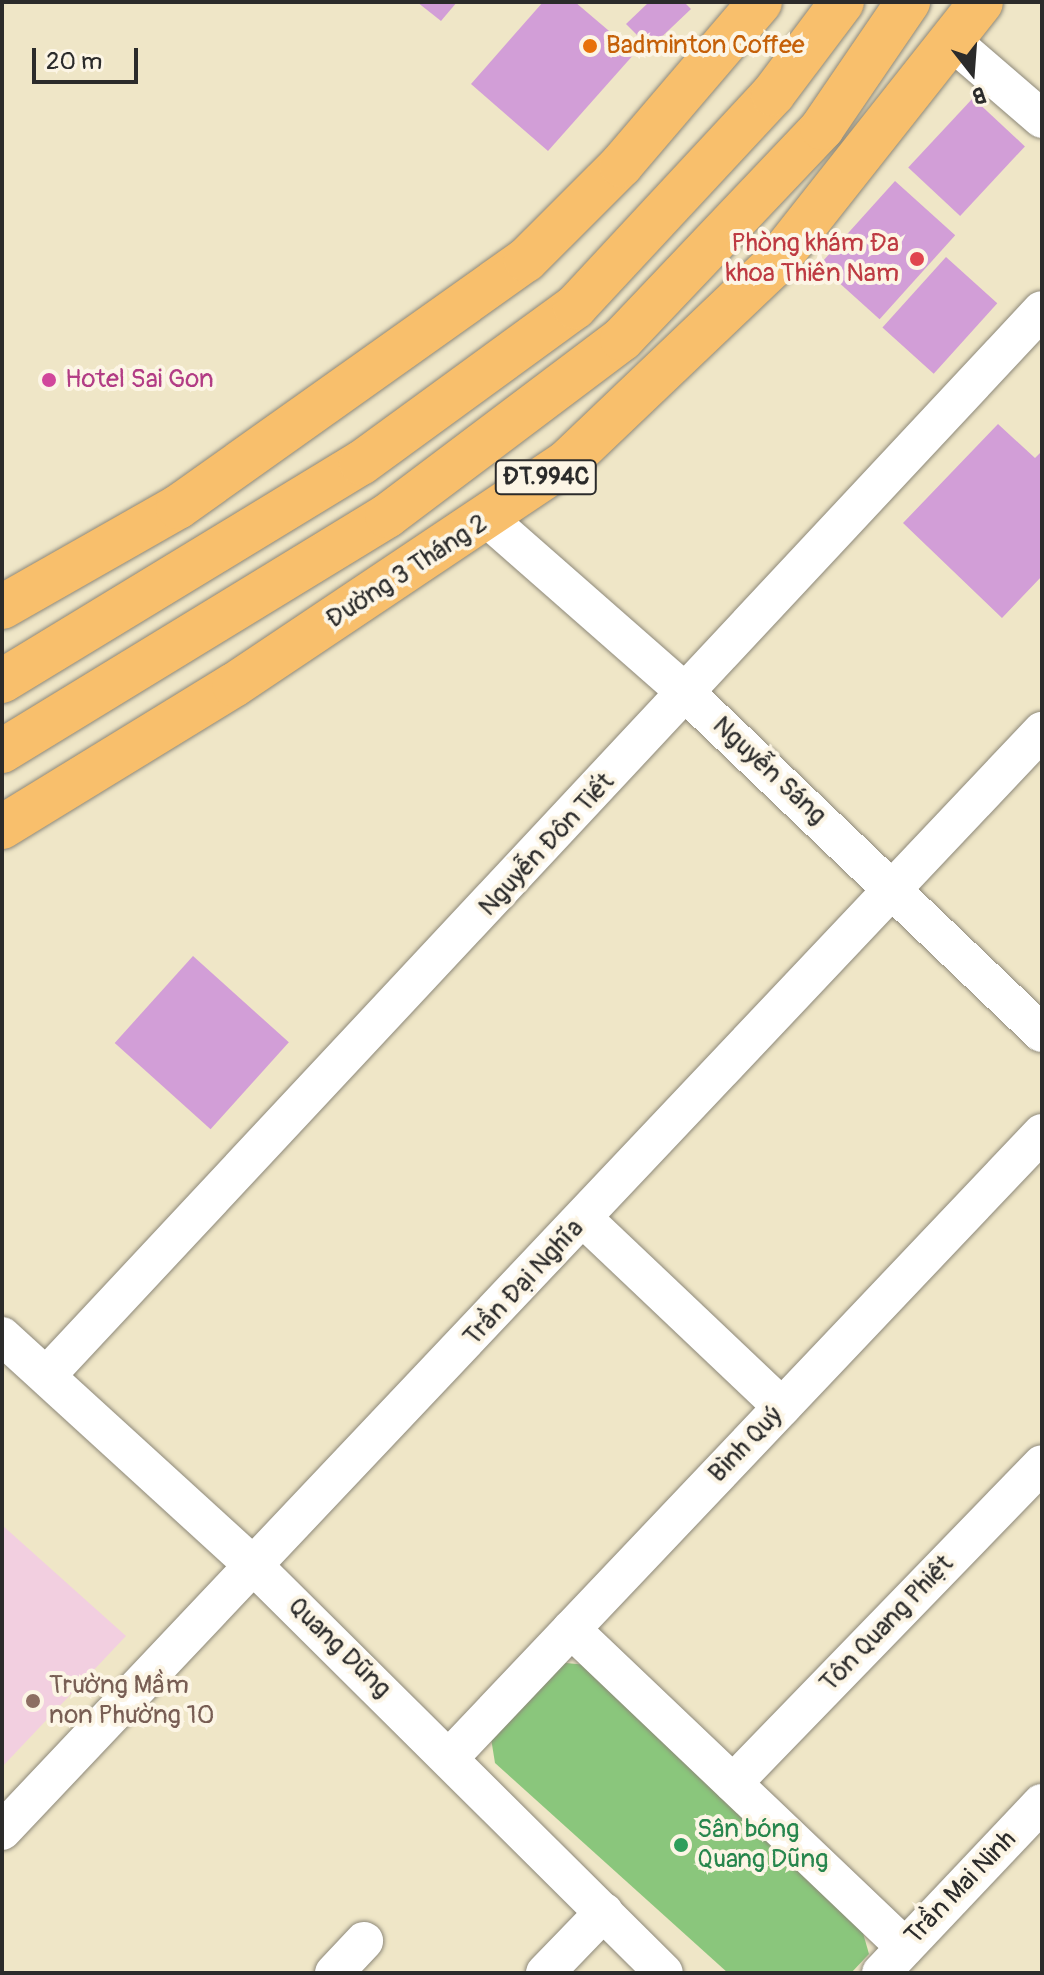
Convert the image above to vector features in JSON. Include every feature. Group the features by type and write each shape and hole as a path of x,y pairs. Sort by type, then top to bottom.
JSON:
{"main road":[{"path":"2,607 178,507 428,335 526,260 606,180 760,2"},
{"path":"2,681 361,463 575,307 773,94 842,2"},
{"name":"ĐT.994C","path":"2,751 387,516 622,339 822,128 908,2"},
{"name":"Đường 3 Tháng 2","path":"2,827 488,519 568,461 772,267 954,43 981,2"},
{"path":"606,180 655,220"}],"street":[{"path":"954,43 1042,119"},
{"name":"Nguyễn Đôn Tiết","path":"47,1375 688,695 1042,310"},
{"name":"Nguyễn Sáng","path":"488,519 688,695 1042,1033"},
{"name":"Trần Đại Nghĩa","path":"2,1831 255,1567 1042,731"},
{"name":"Bình Quý","path":"450,1757 1042,1133"},
{"path":"584,1219 782,1407"},
{"name":"Quang Dũng","path":"2,1336 255,1567 450,1757 664,1973"},
{"name":"Tôn Quang Phiệt","path":"733,1783 1042,1464"},
{"path":"571,1629 733,1783 893,1960"},
{"name":"Trần Mai Ninh","path":"893,1960 1042,1803"},
{"path":"545,1973 604,1912"},
{"path":"334,1973 364,1941"}],"shaded area":[{"name":"Trường Mầm non Phường 10","path":"2,1525 126,1636 2,1767"}],"green space":[{"path":"556,1662 587,1665 861,1926 869,1954 851,1973 728,1973 495,1763 490,1732"}],"building":[{"path":"417,2 457,2 441,21"},
{"path":"543,2 575,2 635,53 548,151 471,84"},
{"path":"649,2 684,2 691,9 650,48 626,24"},
{"path":"973,98 1025,146 960,216 908,167"},
{"path":"895,181 955,235 880,319 819,265"},
{"path":"946,257 997,303 934,374 882,328"},
{"path":"998,424 1035,458 1042,451 1042,576 1002,618 903,523"},
{"path":"193,956 289,1042 211,1129 115,1043"}],"place":[{"name":"Badminton Coffee","path":"590,46"},
{"name":"Phòng khám Đa khoa Thiên Nam","path":"917,259"},
{"name":"Hotel Sai Gon","path":"49,380"},
{"name":"Trường Mầm non Phường 10","path":"33,1701"},
{"name":"Sân bóng Quang Dũng","path":"681,1845"}]}
